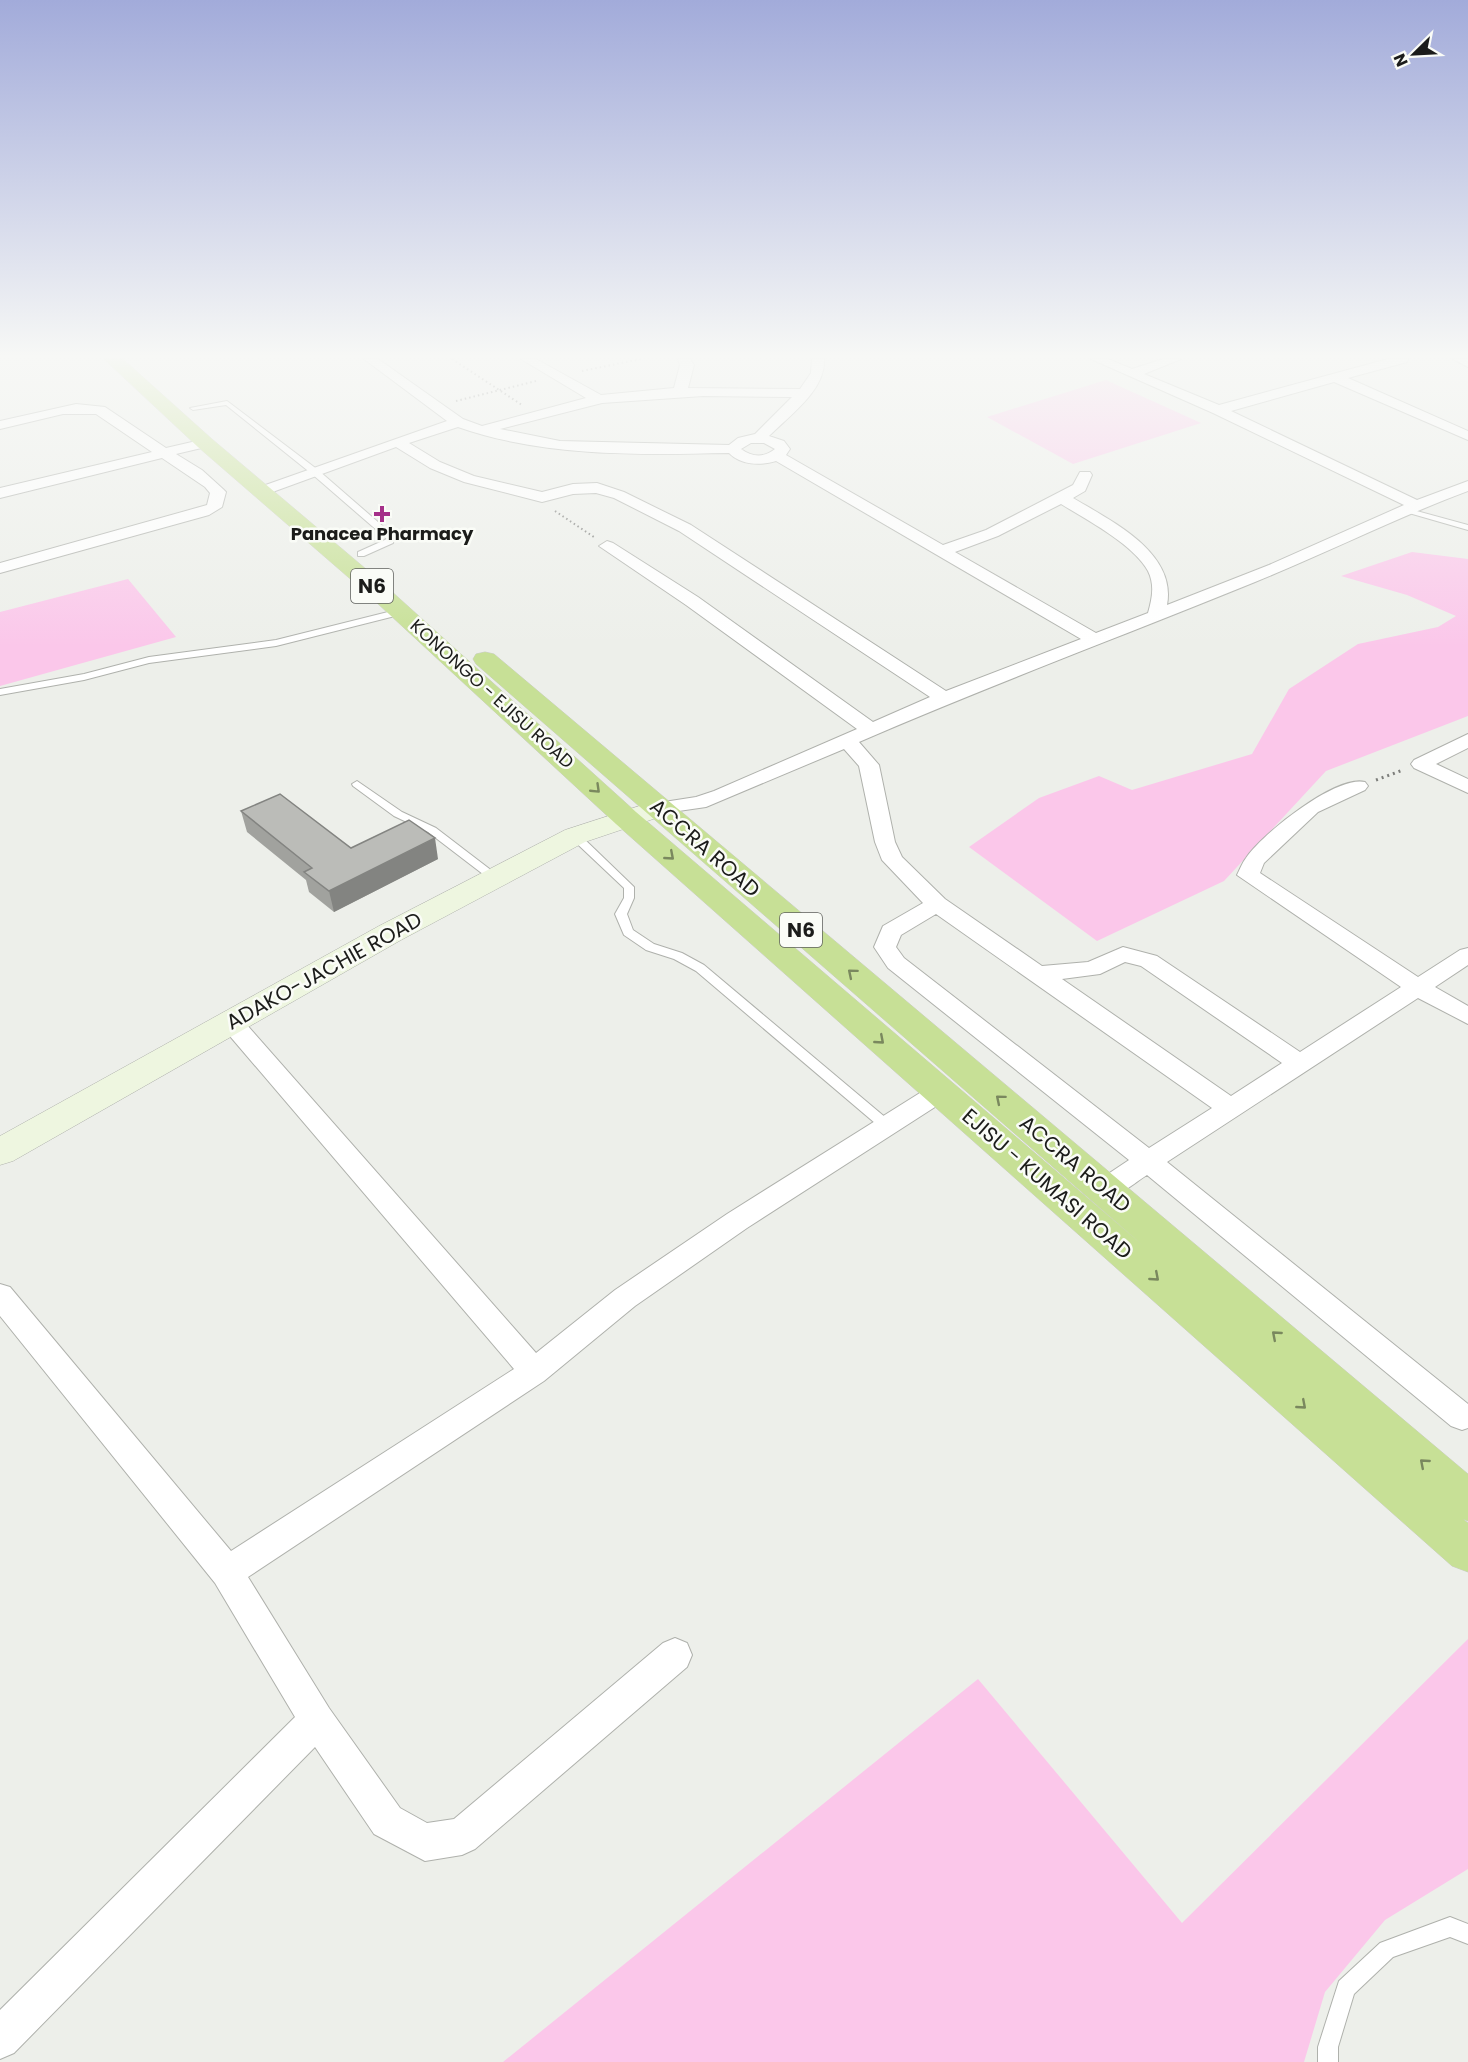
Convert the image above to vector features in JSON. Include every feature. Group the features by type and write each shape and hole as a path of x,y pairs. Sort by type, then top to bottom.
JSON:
{"highway":[{"name":"KONONGO - EJISU ROAD","path":"223,455 271,488 400,612 642,813"},
{"name":"ACCRA ROAD","path":"239,455 271,488 361,554 642,813 1105,1189 1468,1501"},
{"name":"EJISU - KUMASI ROAD","path":"642,813 940,1092 1468,1551"}],"street":[{"path":"0,493 154,455"},
{"path":"0,568 204,512 214,507 218,492 204,476 168,455"},
{"path":"271,488 361,455"},
{"path":"419,455 435,465 469,479 542,497 573,489 597,488 619,495 685,528 944,698"},
{"path":"741,455 749,458 777,456 1096,640"},
{"path":"1308,455 1411,507"},
{"path":"941,551 992,533 1062,498 1080,488 1085,475"},
{"path":"642,813 699,802 721,795 944,698 1275,568 1411,507 1468,486"},
{"path":"1062,498 1118,533 1146,558 1160,581 1156,616"},
{"path":"607,546 692,601 870,729"},
{"path":"846,739 869,765 885,842 893,860 937,904 1231,1108"},
{"path":"1421,764 1468,740"},
{"path":"1421,764 1468,788"},
{"path":"1358,786 1311,808 1255,860 1248,875 1419,988 1468,1016"},
{"name":"ADAKO-JACHIE ROAD","path":"0,1152 231,1022 575,836 642,813"},
{"path":"937,904 891,931 885,947 896,963 1148,1161 1466,1418"},
{"path":"1038,974 1092,969 1123,954 1149,962 1300,1064"},
{"path":"1105,1189 1468,955"},
{"path":"231,1022 534,1372"},
{"path":"227,1572 534,1372 625,1298 736,1221 940,1092"},
{"path":"0,1295 227,1572 317,1720 387,1821 425,1842 462,1836 675,1655"},
{"path":"0,2039 317,1720"}],"lane":[{"path":"294,455 391,538 390,542 361,554"},
{"path":"1411,507 1468,528"},
{"path":"0,692 84,677 148,660 276,643 400,612"},
{"path":"357,784 398,814 432,830 496,879"},
{"path":"575,836 629,887 629,898 621,914 628,932 650,947 678,956 700,968 886,1126"},
{"path":"1328,2062 1328,2047 1346,1988 1387,1950 1450,1927 1468,1934"}],"path":[{"path":"542,497 551,508 607,546"},
{"path":"1358,786 1421,764"}],"shaded area":[{"path":"1057,455 1100,455 1073,464"},
{"path":"1412,552 1468,559 1468,716 1326,771 1224,881 1097,941 969,847 1039,798 1099,776 1132,790 1252,754 1289,689 1358,644 1438,627 1456,616 1407,595 1341,576"},
{"path":"128,579 176,637 0,686 0,612"},
{"path":"1468,1639 1468,1869 1385,1920 1325,1992 1304,2062 503,2062 978,1679 1182,1923"}],"building":[{"path":"280,794 351,848 409,820 435,838 329,891 304,872 312,868 241,811"}],"place":[{"name":"Panacea Pharmacy","path":"382,514"}]}
